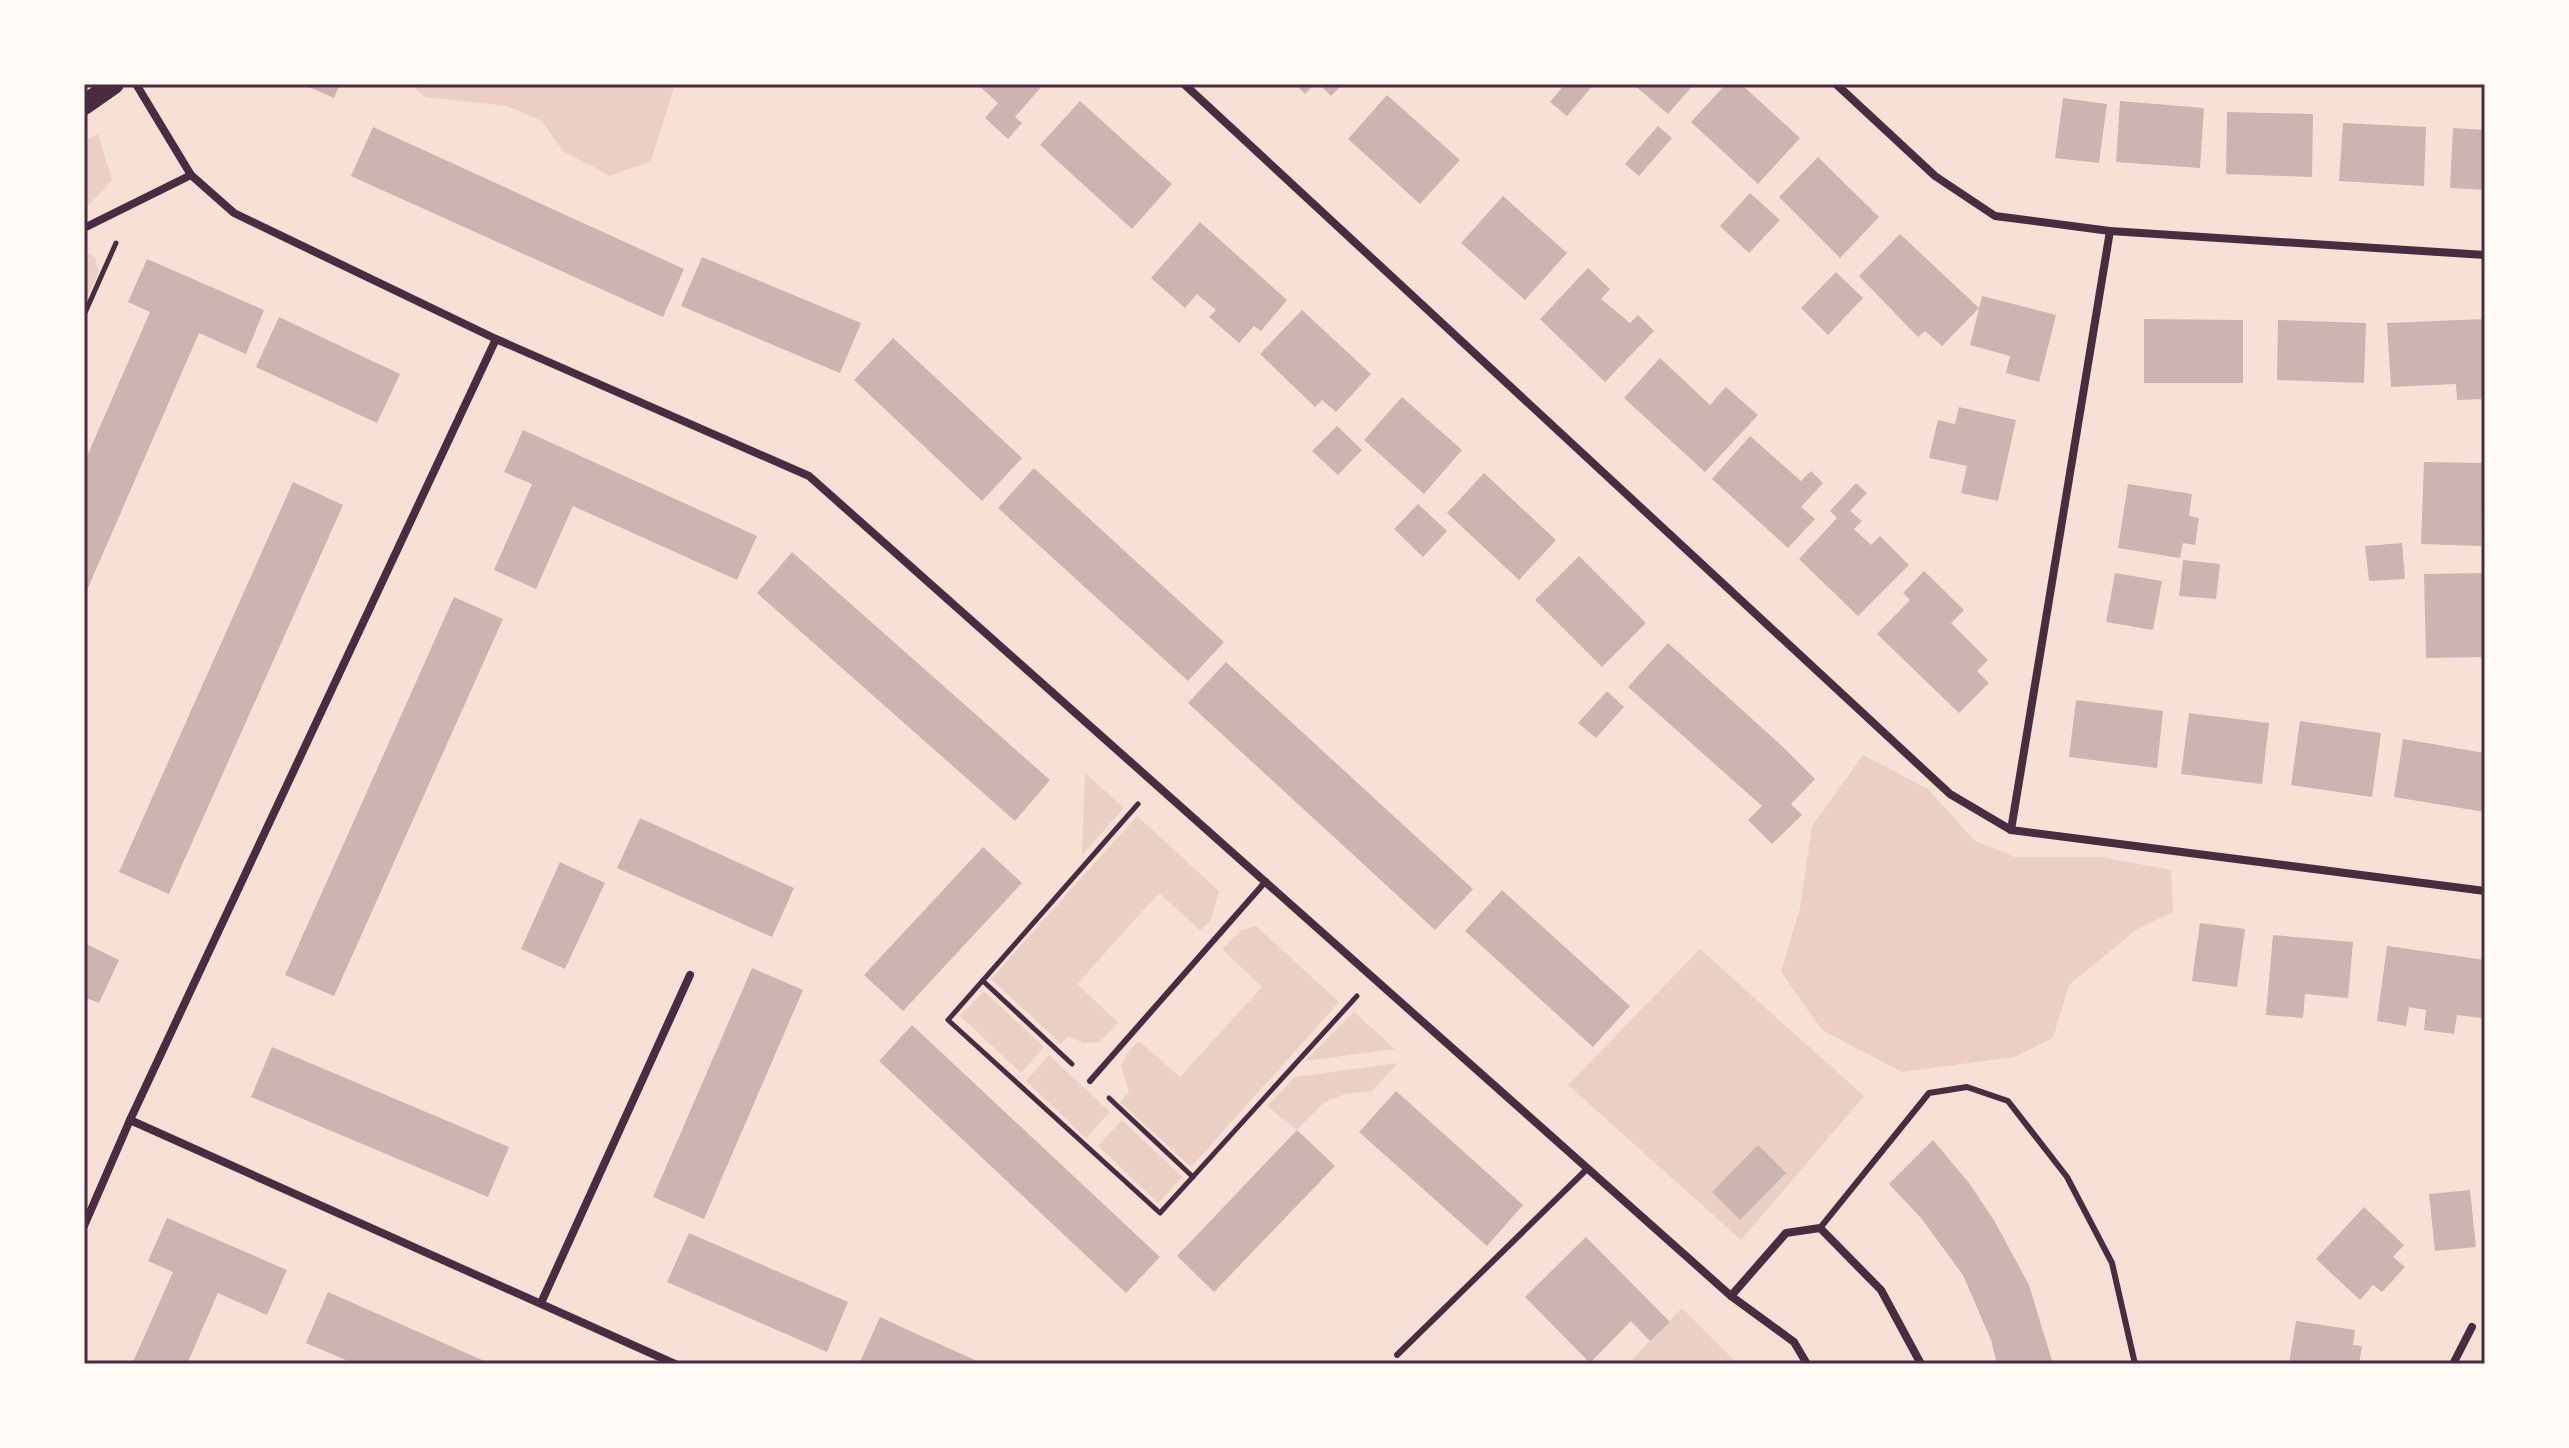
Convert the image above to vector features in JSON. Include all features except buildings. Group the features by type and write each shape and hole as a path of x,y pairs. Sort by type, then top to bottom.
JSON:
{"main road":[{"path":"84,105 114,84"}],"street":[{"path":"136,84 191,175 234,213 496,339 809,476 1731,1296 1794,1342 1807,1364"},
{"path":"1184,84 1950,794 2011,830 2485,891"},
{"path":"1836,84 1935,176 1995,216 2110,231 2485,255"},
{"path":"84,228 191,175"},
{"path":"2011,830 2110,231"},
{"path":"84,1226 130,1120 496,339"},
{"path":"541,1303 690,975"},
{"path":"130,1120 675,1364"},
{"path":"1731,1296 1786,1233 1820,1228 1881,1290 1921,1364"},
{"path":"2453,1364 2472,1327"}],"lane":[{"path":"1090,1081 1266,881"},
{"path":"1820,1228 1929,1093 1967,1087 2008,1101 2067,1177 2112,1263 2135,1364"},
{"path":"1397,1355 1588,1168"}],"path":[{"path":"84,315 132,204"}],"shaded area":[{"path":"410,84 675,84 651,161 610,176 563,151 542,121 507,106 425,97"},
{"path":"98,134 112,180 84,210 84,142"},
{"path":"89,253 95,258 99,271 84,304 84,256"},
{"path":"1863,755 1928,789 1975,841 2015,857 2101,857 2171,870 2173,912 2137,929 2069,985 2053,1038 2014,1057 1902,1072 1822,1030 1781,972 1800,908 1812,826"},
{"path":"1085,773 1124,808 1082,855"},
{"path":"1137,816 1219,891 1210,922 1200,930 1159,893 1077,984 1118,1022 1100,1042 1084,1043 1068,1036 1061,1044 991,979"},
{"path":"1256,926 1339,1002 1191,1167 1120,1102 1129,1092 1121,1066 1128,1052 1139,1041 1180,1077 1262,987 1222,949 1242,930"},
{"path":"1700,949 1864,1096 1741,1240 1568,1085"},
{"path":"984,991 1044,1047 1021,1073 960,1016"},
{"path":"1354,1012 1395,1049 1305,1061"},
{"path":"1049,1055 1110,1112 1086,1138 1026,1081"},
{"path":"1398,1063 1372,1091 1345,1094 1323,1103 1297,1130 1267,1106 1295,1077"},
{"path":"1122,1120 1182,1177 1158,1203 1098,1146"},
{"path":"1682,1308 1738,1364 1628,1364"}]}
